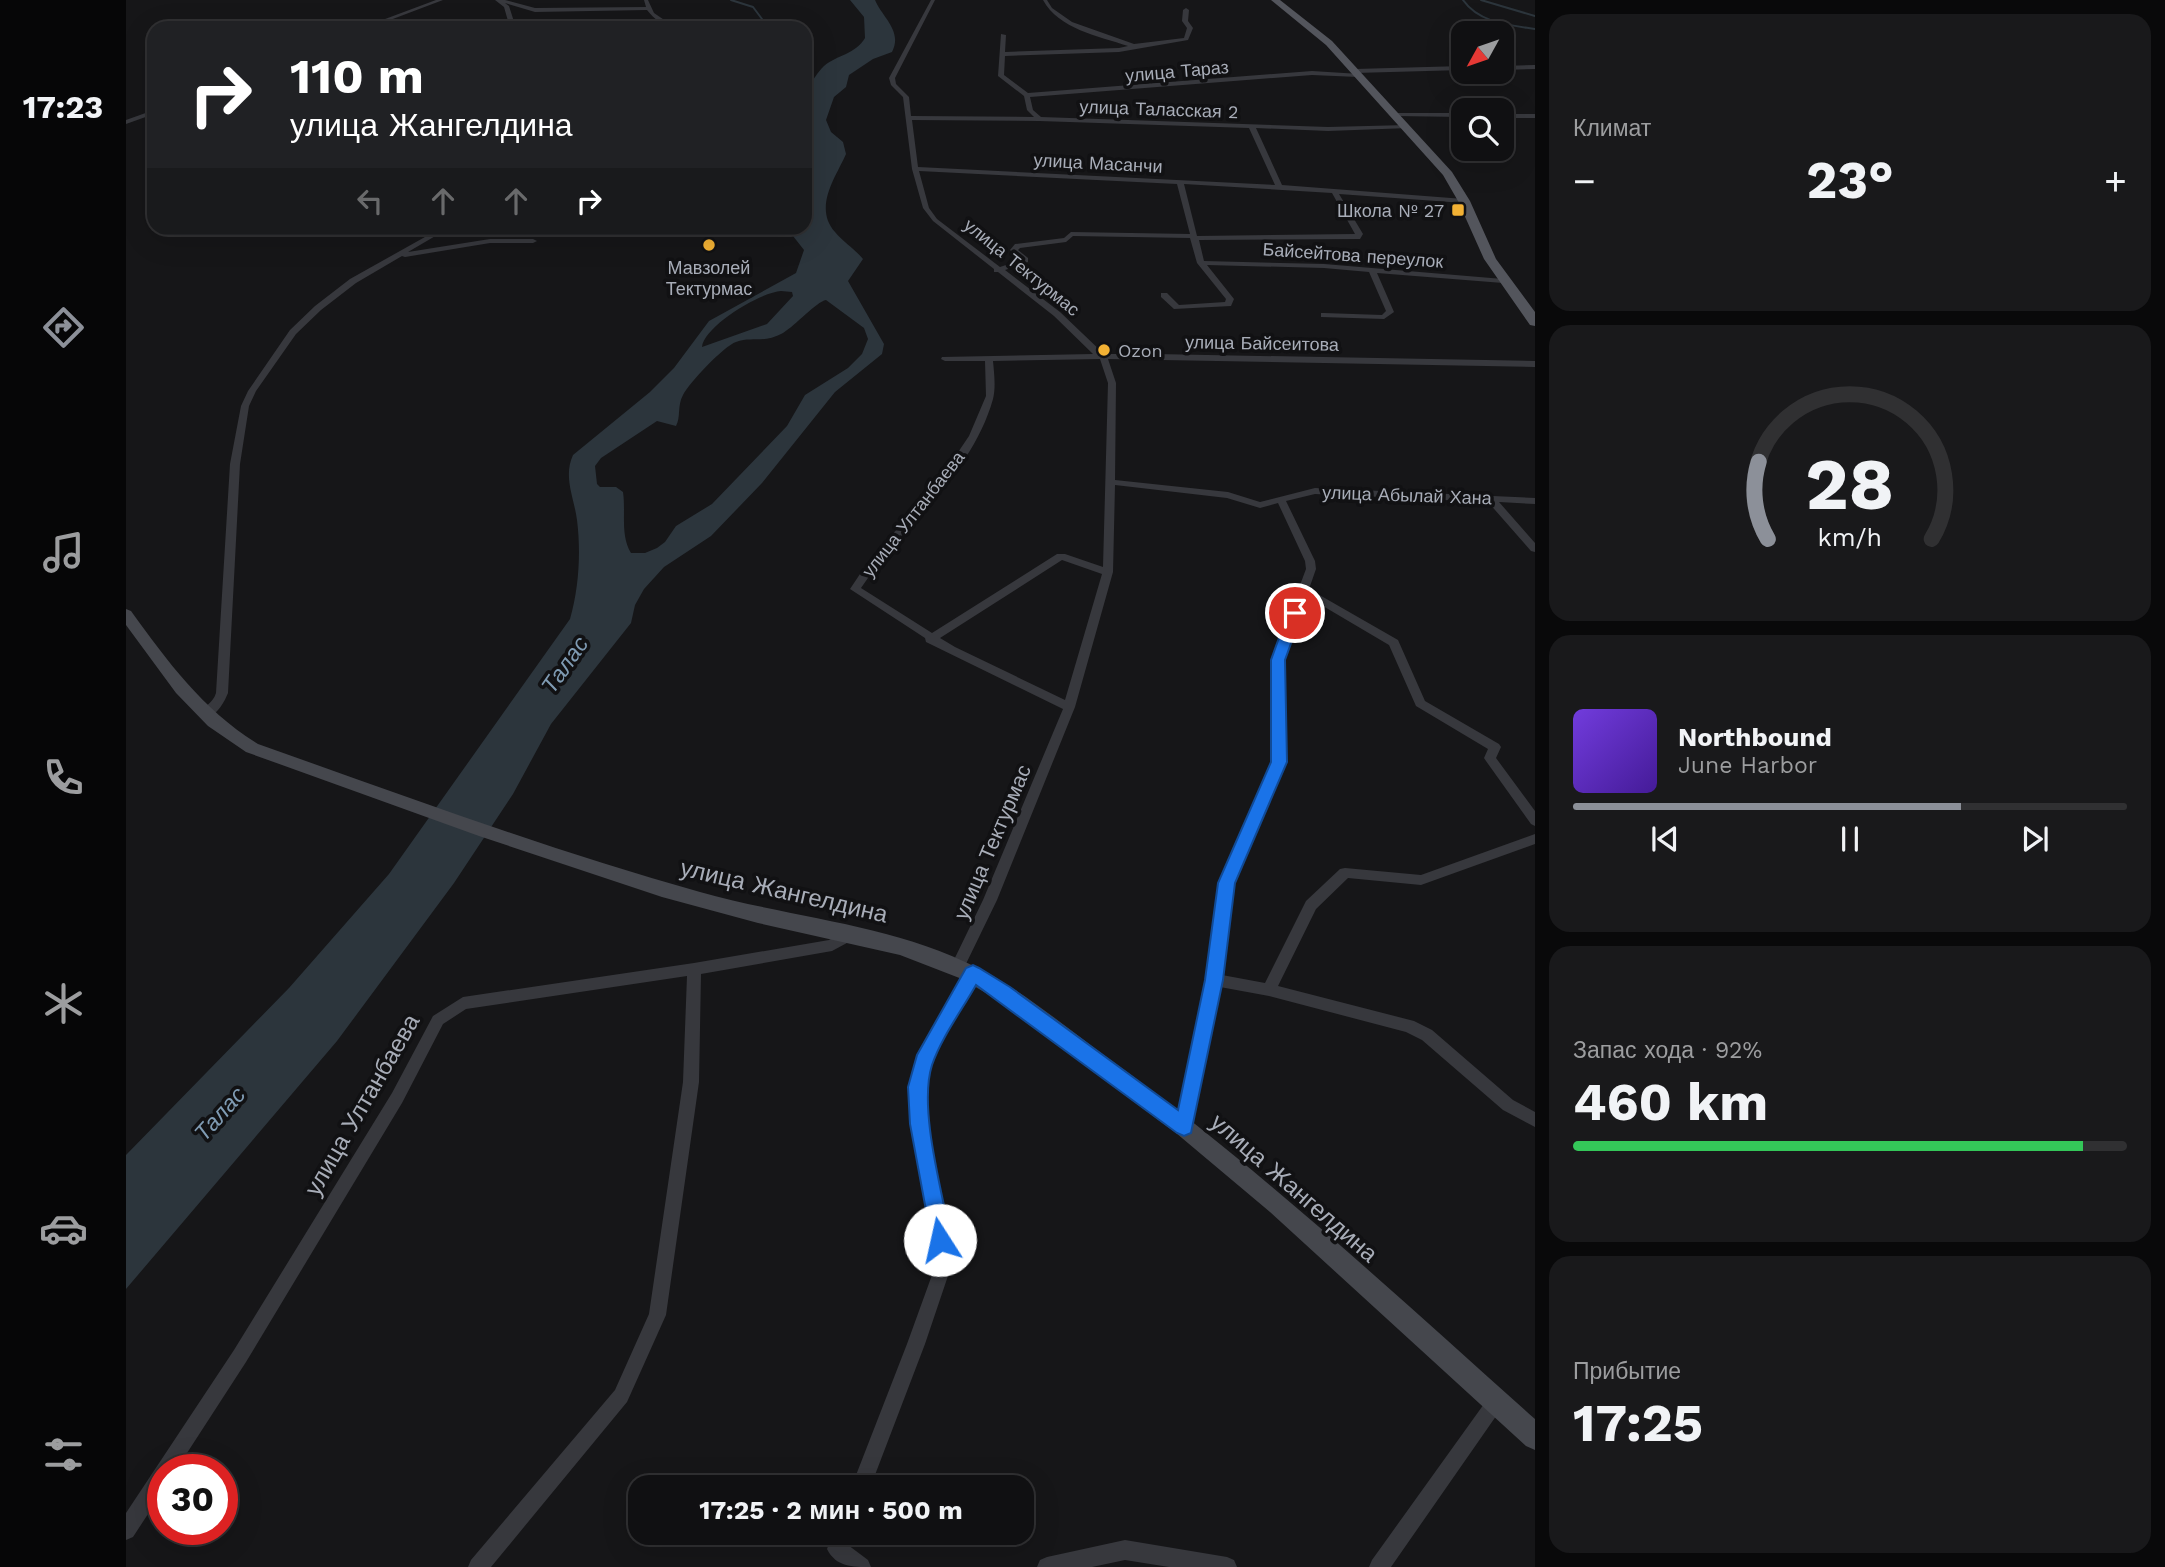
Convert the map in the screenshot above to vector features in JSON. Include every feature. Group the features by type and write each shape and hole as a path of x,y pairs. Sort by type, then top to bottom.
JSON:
{"main road":[{"path":"1275,0 1329,43 1448,174 1464,201 1490,259 1535,323"}],"street":[{"path":"383,21 441,0"},
{"path":"498,0 536,10 646,9 663,21"},
{"path":"498,0 506,6 510,21"},
{"path":"646,0 646,9"},
{"name":"улица Тектурмас","path":"933,0 892,78 893,84 906,97 915,169 926,208 935,220 1057,314 1103,357 1112,383 1108,572 1069,707 990,900 965,970"},
{"path":"1045,0 1049,11 1065,20 1134,46"},
{"path":"1001,54 1119,50 1185,40 1190,28 1185,22 1186,9"},
{"path":"508,18 536,10"},
{"path":"1003,35 1000,76 1027,95 1030,110 1039,119"},
{"path":"1514,68 1535,67"},
{"path":"1356,73 1451,69"},
{"name":"улица Тараз","path":"1027,95 1312,73 1356,73"},
{"path":"126,122 147,114"},
{"path":"1397,115 1451,115"},
{"path":"1514,116 1535,116"},
{"name":"улица Таласская 2","path":"909,118 1039,119 1328,129 1407,127"},
{"path":"1252,127 1279,187"},
{"name":"улица Масанчи","path":"915,169 1279,187 1464,201"},
{"path":"1164,295 1177,307 1228,304 1230,299 1201,263 1180,183"},
{"path":"997,270 1025,260 1014,250 1018,246 1066,240 1071,234 1357,237 1359,234 1334,191"},
{"path":"205,715 218,704 222,693 235,464 251,391 293,332 318,308 353,281 433,235"},
{"path":"398,256 490,241 533,241"},
{"name":"Байсейтова переулок","path":"1201,263 1298,264 1503,281"},
{"path":"1324,315 1384,317 1390,312 1373,272"},
{"name":"улица Байсеитова","path":"945,359 1103,357 1535,364"},
{"name":"улица Ултанбаева","path":"930,639 855,589 870,567 944,481 974,436 990,396 989,359"},
{"name":"улица Абылай Хана","path":"1109,482 1228,495 1260,505 1282,502 1315,491 1535,501"},
{"path":"1489,498 1535,549"},
{"path":"1184,1126 1214,980 1226,883 1279,762 1278,660 1311,569 1310,561 1282,502"},
{"path":"1069,707 930,639 1061,556 1108,572"},
{"path":"1304,590 1394,643 1420,703 1495,747 1490,758 1535,821"},
{"name":"улица Жангелдина","path":"126,614 174,681 205,715 233,738 252,748 527,845 723,907 898,944 965,970 1003,993 1184,1126 1278,1204 1494,1403 1535,1437"},
{"path":"1269,990 1311,905 1345,873 1421,880 1535,839"},
{"name":"улица Ултанбаева","path":"176,1454 240,1356 397,1098 438,1020 463,1003 694,969 832,945 853,933"},
{"path":"478,1567 621,1396 657,1315 691,1082 694,969"},
{"path":"865,1475 944,1264 920,1124 917,1087 923,1062 965,970"},
{"path":"1214,980 1269,990 1409,1026 1427,1035 1508,1105 1535,1120"},
{"path":"1379,1567 1494,1403"},
{"name":"улица Ултанбаева","path":"126,1530 147,1498"},
{"path":"843,1545 861,1567"},
{"path":"1047,1567 1125,1550 1227,1567"}],"water":[{"name":"Талас","path":"850,0 875,0 890,24 895,44 892,52 873,59 849,75 846,87 834,97 826,120 831,132 843,142 846,154 828,192 826,212 835,232 863,259 848,281 884,344 882,354 835,392 762,483 711,536 664,567 644,589 635,605 631,623 551,724 513,794 454,883 337,1041 126,1289 126,1155 289,988 389,874 570,619 579,557 577,520 569,479 573,455 650,392 674,368 709,321 796,273 804,250 793,235 812,235 812,81 824,66 852,51 865,38 864,17","holes":["792,292 793,296 767,324 702,347 712,330 748,304 772,293","826,300 864,328 868,339 862,354 848,368 805,395 787,426 712,504 676,526 665,542 657,548 645,553 631,553 624,531 623,492 616,487 600,487 597,484 595,466 601,458 657,421 676,426 681,399 687,389 707,365 736,342 769,338 783,333"]}],"waterway":[{"path":"731,0 753,7 762,19 760,21"},
{"path":"1463,0 1477,14 1486,18 1535,29"},
{"path":"1481,0 1535,16"}],"place":[{"name":"Школа № 27","path":"1458,210"},
{"name":"Мавзолей Тектурмас","path":"709,245"},
{"name":"Ozon","path":"1104,350"}],"route":[{"path":"940,1240 920,1124 917,1087 923,1062 973,973 1184,1126 1214,980 1226,883 1279,762 1278,660 1295,613"}]}
